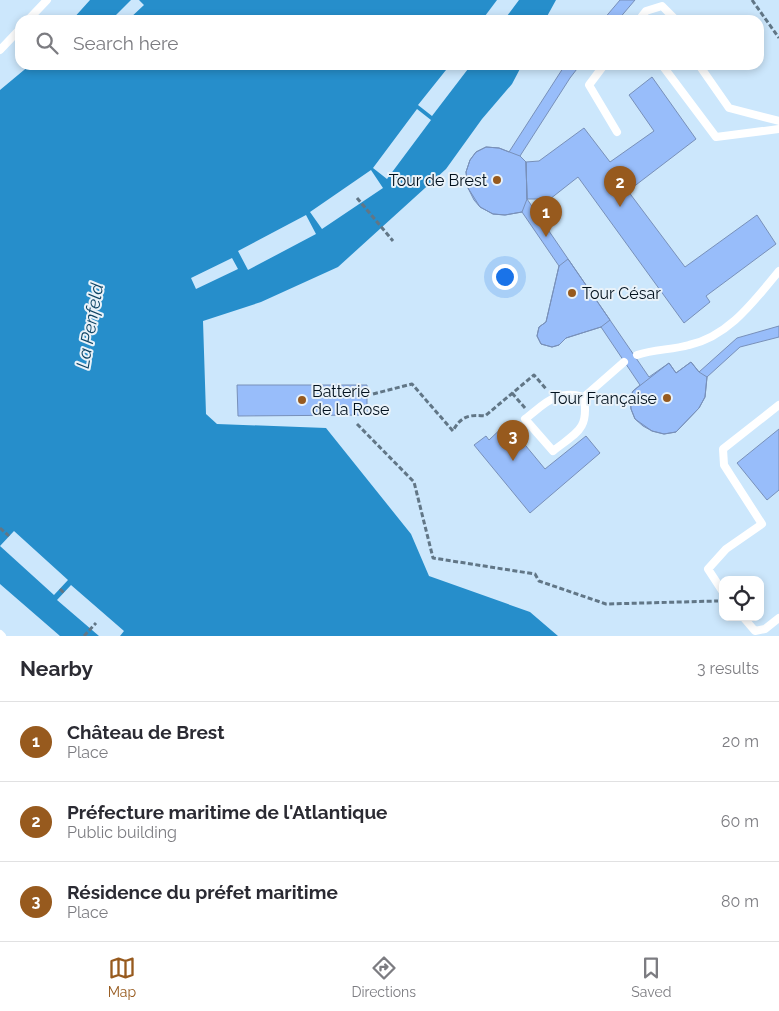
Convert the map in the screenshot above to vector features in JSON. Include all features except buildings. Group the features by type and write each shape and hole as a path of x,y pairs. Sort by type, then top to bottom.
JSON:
{"lane":[{"path":"33,15 47,0"},
{"path":"643,15 646,11 662,6 671,15"},
{"path":"0,50 15,34"},
{"path":"600,70 589,85 617,132"},
{"path":"666,70 716,137 779,129"},
{"path":"702,70 729,108 779,121"},
{"path":"637,355 651,350 689,345 712,337 744,313 779,271"},
{"path":"584,397 624,362"},
{"path":"573,394 584,397 586,414 583,427 553,451 525,419 558,395 573,394"},
{"path":"719,586 708,569 726,549 762,524 724,465 723,449 779,405"},
{"path":"746,621 755,631 765,629 779,618"}],"path":[{"path":"752,0 763,15"},
{"path":"764,17 779,38"},
{"path":"357,198 393,241"},
{"path":"373,394 412,384 453,431 457,423 465,417 484,416 534,375 554,398"},
{"path":"512,393 531,415"},
{"path":"357,424 414,482 433,558 535,574 539,581 606,604 719,601"},
{"path":"0,528 9,536"},
{"path":"60,588 64,593"},
{"path":"84,636 96,623"}],"water":[{"path":"90,0 556,0 548,15 76,15"},
{"name":"La Penfeld","path":"24,70 519,70 512,84 482,119 446,169 338,267 261,302 203,321 206,414 217,424 326,428 411,534 429,576 530,612 558,636 60,636 0,584 0,90"}],"pier":[{"path":"131,0 139,0 144,5 133,15 116,15"},
{"path":"497,0 519,0 508,15 486,15"},
{"path":"446,70 467,70 432,116 418,105"},
{"path":"417,109 431,120 387,179 373,168"},
{"path":"371,170 383,188 322,229 310,212"},
{"path":"306,215 316,234 248,270 238,251"},
{"path":"232,258 238,269 196,289 191,278"},
{"path":"14,531 68,580 54,595 0,546"},
{"path":"71,585 124,631 120,636 99,636 57,600"}],"place":[{"name":"Tour de Brest","path":"497,180"},
{"name":"Préfecture maritime de l'Atlantique","path":"620,207"},
{"name":"Château de Brest","path":"546,237"},
{"name":"Tour César","path":"572,293"},
{"name":"Tour Française","path":"667,398"},
{"name":"Batterie de la Rose","path":"302,400"},
{"name":"Résidence du préfet maritime","path":"513,461"}]}
